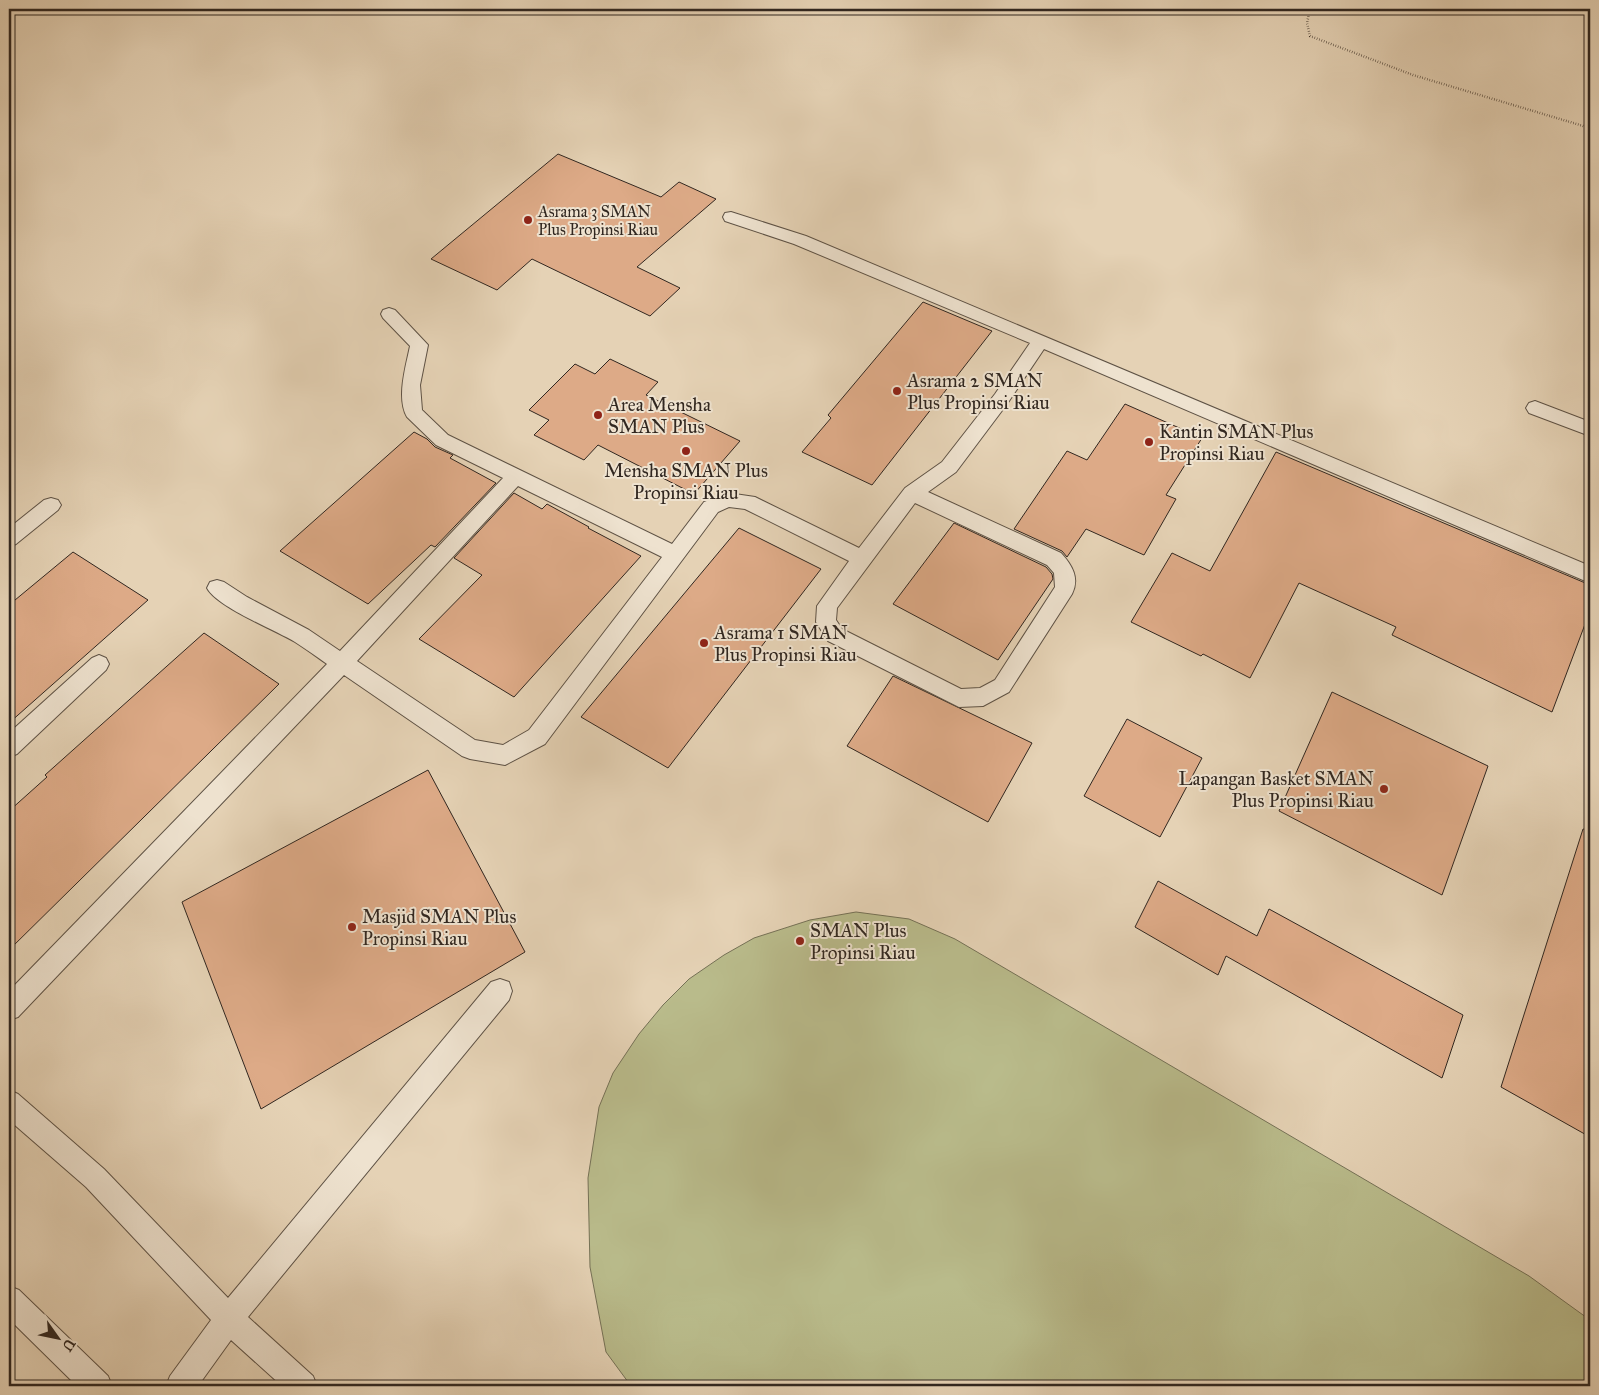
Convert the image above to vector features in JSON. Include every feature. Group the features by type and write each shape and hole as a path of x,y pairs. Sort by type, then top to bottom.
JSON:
{"lane":[{"path":"731,216 800,240 1590,575"},
{"path":"389,314 419,345 411,385 413,412 442,440 675,554"},
{"path":"912,493 1054,559 1064,570 1065,588 1002,686 983,697 959,698 835,635 826,622 827,606 912,493 949,466 1001,399 1041,341"},
{"path":"1535,408 1590,430"},
{"path":"9,1008 342,662 515,477"},
{"path":"217,588 240,603 302,636 470,749 505,755 537,737 711,507 728,500 748,502 862,558"},
{"path":"9,539 51,505"},
{"path":"9,748 99,664"},
{"path":"180,1386 229,1319 500,991"},
{"path":"9,1103 95,1178 229,1319 303,1386"},
{"path":"9,1300 98,1386"}],"path":[{"path":"1310,9 1307,24 1310,36 1330,45 1434,81 1590,128"}],"green space":[{"path":"856,912 909,919 955,939 1529,1276 1590,1320 1590,1386 631,1386 606,1352 590,1267 588,1178 599,1107 613,1073 639,1034 663,1005 689,979 724,955 754,938 810,920"}],"building":[{"path":"558,154 661,197 679,182 716,199 637,267 680,288 650,316 532,259 497,290 431,259"},
{"name":"Asrama 2 SMAN Plus Propinsi Riau","path":"923,302 992,331 872,485 802,452 831,418 828,415"},
{"path":"610,359 658,382 646,395 740,441 694,494 598,445 584,460 534,435 549,420 529,410 575,364 595,374"},
{"path":"1125,404 1202,438 1166,495 1176,499 1144,555 1086,529 1067,557 1062,551 1014,529 1067,451 1087,460"},
{"path":"414,432 427,439 435,447 453,455 450,458 496,483 435,547 431,545 368,604 280,551"},
{"path":"1276,452 1590,585 1590,611 1552,712 1392,635 1396,627 1299,583 1250,678 1203,654 1201,656 1131,622 1172,553 1210,571"},
{"path":"514,493 542,509 547,504 641,556 514,697 419,639 482,575 454,558"},
{"path":"954,523 1046,567 1052,574 1053,579 998,660 893,604"},
{"name":"Asrama 1 SMAN Plus Propinsi Riau","path":"739,528 821,569 668,768 581,717"},
{"path":"73,552 148,600 9,723 9,605"},
{"path":"204,633 279,684 9,950 9,811 47,777 45,775"},
{"path":"893,676 1032,743 988,822 847,746"},
{"name":"Lapangan Basket SMAN Plus Propinsi Riau","path":"1332,692 1488,766 1442,895 1279,811"},
{"path":"1127,719 1202,758 1160,837 1084,796"},
{"name":"Masjid SMAN Plus Propinsi Riau","path":"428,770 525,952 261,1109 182,902"},
{"path":"1583,829 1590,830 1590,1137 1501,1087"},
{"path":"1158,881 1257,936 1269,909 1463,1015 1442,1078 1226,956 1218,975 1135,927"}],"place":[{"name":"Asrama 3 SMAN Plus Propinsi Riau","path":"528,220"},
{"name":"Asrama 2 SMAN Plus Propinsi Riau","path":"897,391"},
{"name":"Area Mensha SMAN Plus","path":"598,415"},
{"name":"Kantin SMAN Plus Propinsi Riau","path":"1149,442"},
{"name":"Mensha SMAN Plus Propinsi Riau","path":"686,451"},
{"name":"Asrama 1 SMAN Plus Propinsi Riau","path":"704,643"},
{"name":"Lapangan Basket SMAN Plus Propinsi Riau","path":"1384,789"},
{"name":"Masjid SMAN Plus Propinsi Riau","path":"352,927"},
{"name":"SMAN Plus Propinsi Riau","path":"800,941"}]}
